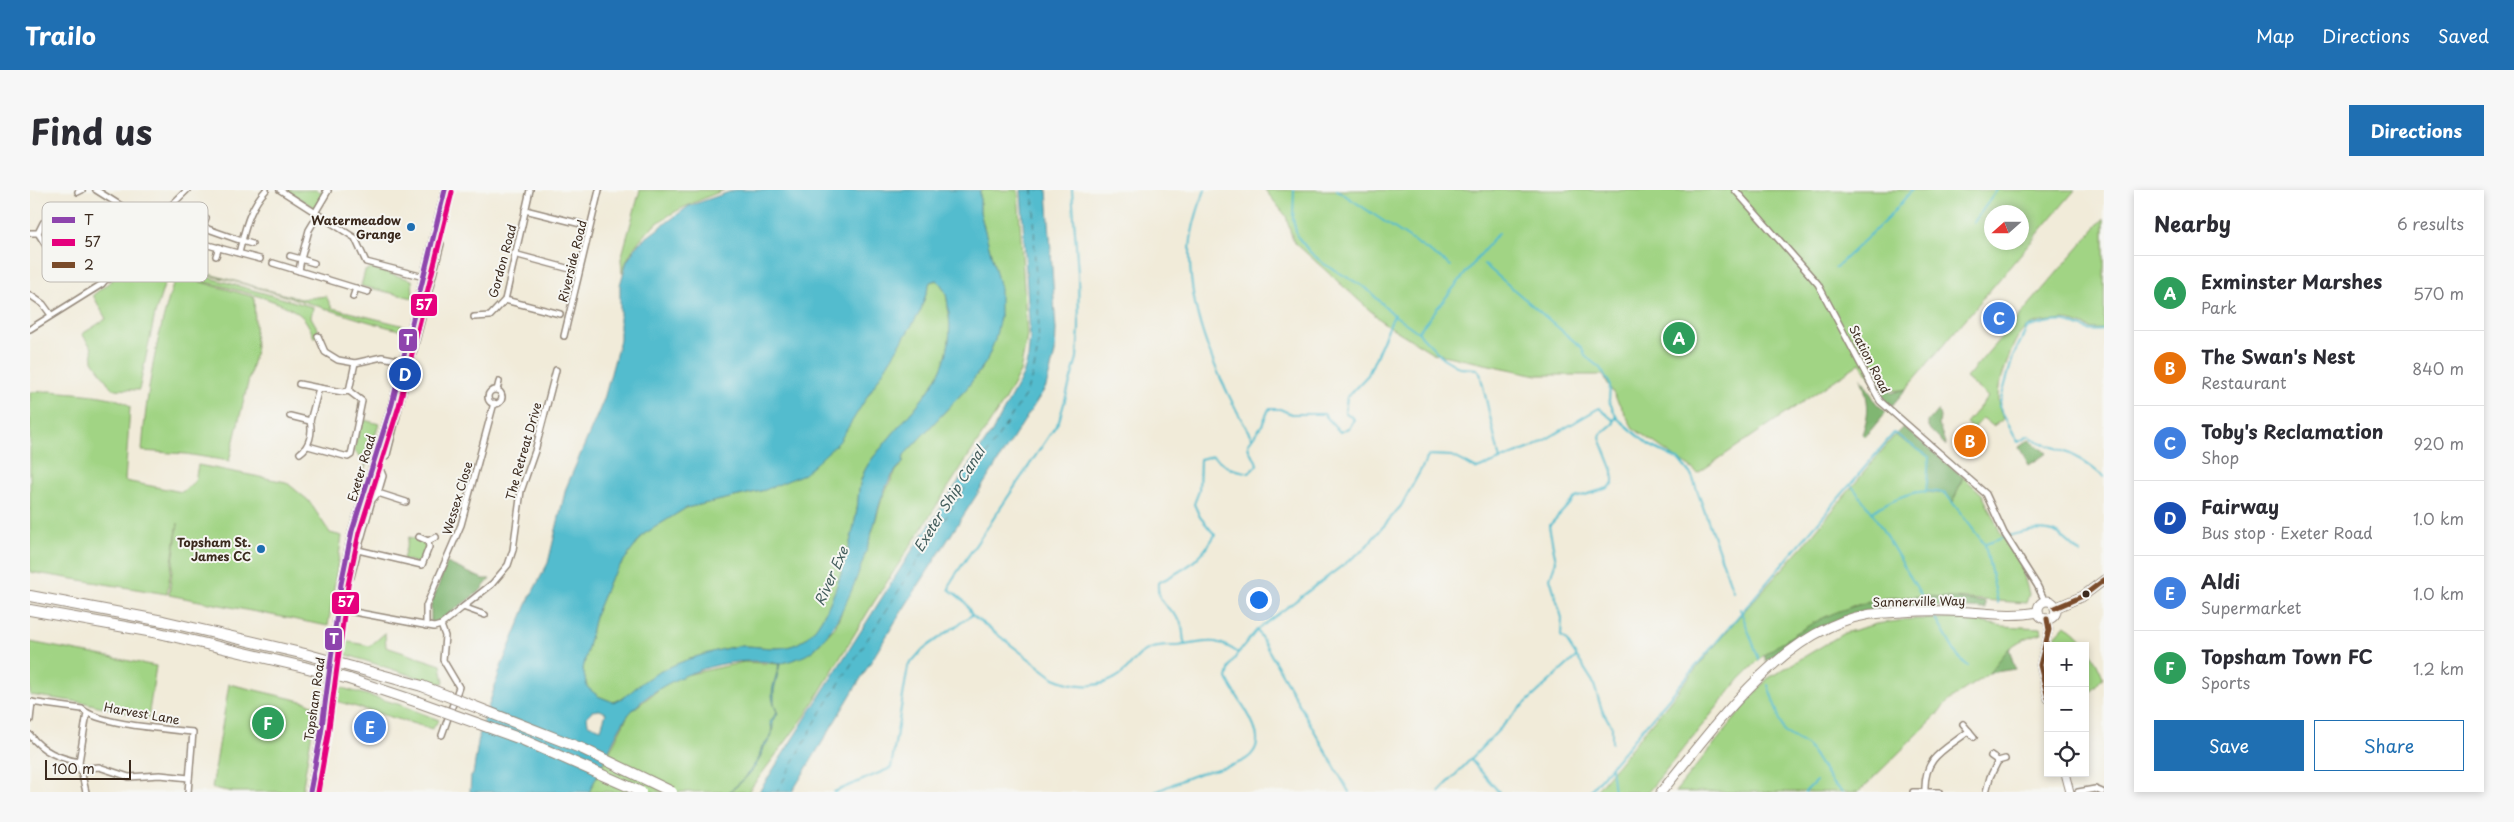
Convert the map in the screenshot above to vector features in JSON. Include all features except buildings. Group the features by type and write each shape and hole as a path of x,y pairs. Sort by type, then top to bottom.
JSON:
{"highway":[{"path":"30,596 163,621 305,654 422,686 583,749 672,792"},
{"path":"30,610 159,633 349,679 521,739 641,792"}],"main road":[{"path":"2055,608 2083,596 2104,580"},
{"path":"2044,602 2052,603 2055,608 2053,616 2047,619 2038,612 2039,606 2044,602"},
{"name":"Sannerville Way","path":"1661,792 1730,708 1760,676 1790,652 1817,634 1854,619 1880,613 1948,611 2003,615 2038,612"}],"street":[{"path":"96,190 115,202"},
{"path":"175,202 187,190"},
{"path":"239,253 250,212 266,190"},
{"path":"280,190 355,238 366,262 424,277"},
{"path":"299,271 308,230 328,192 326,190"},
{"name":"Exeter Road","path":"338,609 352,531 377,457 403,361 445,190"},
{"name":"Gordon Road","path":"474,317 490,316 505,300 530,190"},
{"name":"Riverside Road","path":"564,336 599,190"},
{"name":"Station Road","path":"1735,190 1818,284 1866,375 1887,409 1986,494 2004,533 2037,585 2044,602"},
{"path":"525,210 581,224"},
{"path":"38,233 42,225"},
{"path":"208,229 252,244"},
{"path":"30,233 38,233"},
{"path":"38,233 42,239"},
{"path":"377,457 383,458 387,455 425,307 441,244 439,239 433,237"},
{"path":"208,246 260,259"},
{"path":"216,256 219,247"},
{"path":"514,254 570,269"},
{"path":"290,256 314,263"},
{"path":"273,263 368,292"},
{"path":"30,329 95,290 104,282"},
{"path":"353,297 356,288"},
{"path":"30,295 43,304 51,315"},
{"path":"505,300 560,314"},
{"path":"318,336 330,357 355,363 382,357 403,361"},
{"path":"349,391 355,363"},
{"name":"The Retreat Drive","path":"441,625 492,584 508,565 521,491 535,451 556,370"},
{"name":"Wessex Close","path":"497,390 499,382"},
{"path":"299,384 343,392 349,391 362,401 351,455 348,456 308,446"},
{"path":"300,453 308,446 312,426 310,421 319,388"},
{"name":"Wessex Close","path":"492,390 497,390 502,394 502,398 498,403 494,403 488,396 492,390"},
{"name":"Wessex Close","path":"426,626 426,606 461,525 494,403"},
{"path":"290,416 310,421"},
{"path":"351,577 372,500 378,493 383,475 381,471 373,468"},
{"path":"378,493 406,502"},
{"path":"419,537 428,541"},
{"path":"428,541 436,537"},
{"path":"358,550 422,565 429,546 428,541"},
{"path":"463,607 485,616"},
{"path":"338,609 426,626 434,627 441,625 446,636 443,660 459,687 442,735"},
{"name":"Topsham Road","path":"310,792 321,734 338,609"},
{"path":"2045,687 2040,665 2049,630 2047,619"},
{"path":"30,720 31,702"},
{"name":"Harvest Lane","path":"31,702 82,709 87,713 158,728 193,732 189,778"},
{"path":"86,792 79,762 87,713"},
{"path":"1963,724 1974,737"},
{"path":"1925,790 1925,773 1931,760 1969,731"},
{"path":"30,735 41,747 60,759 79,762"},
{"path":"1991,756 1998,761"},
{"path":"1986,792 1990,777 1998,761 2006,759"},
{"path":"80,769 99,767 128,777 160,775 189,778 188,792"},
{"path":"2066,777 2070,792"},
{"path":"2078,792 2095,789 2102,792"},
{"path":"1912,792 1925,790 1939,792"}],"green space":[{"path":"287,190 316,190 320,192 323,190 326,192 316,209"},
{"path":"640,190 724,190 676,211 650,229 629,256 622,273 621,259"},
{"path":"980,190 1018,190 1027,336 1020,372 1003,403 874,602 805,716 748,792 589,792 630,712 667,683 681,676 744,662 779,664 814,650 835,627 871,536 882,498 896,471 903,463 904,455 967,388 986,362 1000,317 996,274 980,212"},
{"path":"1265,190 2075,190 2029,244 2029,205 1984,205 1984,250 2024,250 1906,389 1890,390 1878,385 1860,363 1698,473 1633,428 1603,375 1537,375 1433,353 1384,323 1293,241 1286,216"},
{"path":"2104,218 2104,329 2090,328 2064,320 2041,322 2025,329 2015,342 1999,388 1998,400 2004,419 1993,426 1983,418 1973,429 1966,423 1988,397 1966,378"},
{"path":"435,242 438,242 438,246 409,358 408,352"},
{"path":"371,268 412,280 413,298 361,286 365,271"},
{"path":"208,274 301,299 326,296 332,308 405,326 403,331 376,324"},
{"path":"208,277 313,307 311,317 321,335 314,337 304,319 289,308 259,296 206,282 208,282"},
{"path":"937,280 945,292 948,304 950,336 940,372 920,402 874,457 863,474 853,529 838,584 822,618 812,632 802,641 784,647 737,646 692,658 664,670 631,693 613,702 598,696 587,687 583,669 595,616 610,579 644,534 686,508 765,490 920,312 930,282"},
{"path":"110,282 165,282 155,314 139,390 112,389 93,361 92,348 82,334 106,319 93,295"},
{"path":"174,282 201,282 254,297 256,350 229,461 186,454 142,451 153,363"},
{"path":"401,376 405,376 384,454 382,455"},
{"path":"1869,376 1892,393 1906,389 1890,408"},
{"path":"1861,377 1876,403 1886,412 1865,437 1862,434 1867,418 1868,406"},
{"path":"50,391 116,399 130,407 125,481 182,492 195,481 198,465 286,482 309,501 330,533 342,536 328,626 169,595 178,523 167,594 30,572 30,392"},
{"path":"1938,410 1940,417 1939,425 1946,446 1928,428 1928,422"},
{"path":"361,419 379,424 361,480 367,459 359,456 354,450"},
{"path":"1903,427 1963,477 1953,502 1946,494 1926,492 1929,457 1895,435"},
{"path":"1895,435 1929,457 1938,491 1946,494 1953,501 1963,477 1982,494 2002,536 2020,562 2029,594 2026,603 1924,596 1884,598 1852,606 1764,655 1739,680 1648,792 1595,792 1737,619 1804,545"},
{"path":"2029,440 2047,453 2029,465 2019,447"},
{"path":"409,537 423,541 427,547 424,559 417,563 403,559"},
{"path":"447,563 483,579 490,579 480,591 435,624 431,622 431,605"},
{"path":"1924,596 1985,602 1985,609 1922,607 1870,611 1820,628 1794,642 1766,661 1764,655 1803,629 1839,611 1877,601"},
{"path":"1912,619 1964,619 2002,626 2041,628 2042,633 2024,639 2011,647 1991,672 1947,703 1859,792 1675,792 1767,679 1844,633 1876,624"},
{"path":"2065,625 2078,634 2084,642 2052,642"},
{"path":"385,633 386,647 441,665 444,683 435,683 338,652 340,640 370,646"},
{"path":"30,642 156,666 148,718 86,703 30,695"},
{"path":"2009,648 2015,669 1989,673"},
{"path":"2089,650 2092,655 2103,677 2089,695"},
{"path":"229,684 306,702 316,707 302,792 234,792 212,788"},
{"path":"332,685 398,704 439,720 432,729 329,699"}],"water":[{"path":"735,190 980,190 980,212 1000,288 1000,317 995,340 986,362 967,388 904,455 903,463 888,483 858,575 833,627 812,651 780,664 774,690 774,704 778,714 773,720 771,738 763,747 762,754 755,767 747,776 759,758 762,746 767,742 772,728 770,722 777,712 774,705 772,693 779,664 760,661 719,665 678,679 659,689 642,701 624,721 589,792 470,792 471,775 473,775 479,736 501,667 530,597 548,563 566,488 604,399 620,340 620,285 627,261 639,243 689,206","holes":["937,280 945,292 948,304 950,336 940,372 920,402 864,471 849,546 838,584 822,618 812,632 802,641 793,645 774,648 737,646 686,660 656,674 627,695 613,702 598,696 587,687 583,669 595,616 610,579 644,534 686,508 765,490 804,474 839,442 920,312 930,282","600,710 606,713 601,729 588,724 587,716 592,711"]},
{"name":"Exeter Ship Canal","path":"1021,190 1047,190 1056,330 1055,353 1046,387 895,622 792,792 759,792 909,555 993,430 1023,375 1028,358 1030,336"}],"waterway":[{"path":"834,792 891,768 908,666 923,649 972,615 965,602 949,589 952,580 1059,421 1077,358 1079,328 1078,273 1072,190"},
{"path":"1205,190 1194,221 1190,246 1191,278 1195,302 1201,326 1218,373 1252,438"},
{"path":"1294,190 1293,219 1297,236 1310,252 1324,264 1366,288 1394,315 1418,332 1443,358 1460,368 1477,369 1480,373 1500,460 1533,447 1599,408 1613,420 1617,418 1649,445 1679,460 1692,476 1733,591"},
{"path":"1337,190 1451,266"},
{"path":"1835,268 1888,218 1912,190"},
{"path":"1974,222 1997,190"},
{"path":"1418,332 1498,233"},
{"path":"1484,264 1582,348 1585,356 1600,368 1610,384 1609,401 1617,418"},
{"path":"1349,792 1257,630 1238,653 1231,648 1213,642 1185,645 1181,623 1162,601 1158,591 1158,583 1191,564 1203,552 1215,535 1200,517 1194,504 1199,491 1200,459 1213,456 1229,468 1249,473 1257,465 1248,444 1262,425 1269,409 1280,409 1291,414 1324,414 1340,432 1350,427 1354,419 1345,412 1347,397 1368,375 1394,315"},
{"path":"2104,330 2089,330 2065,322 2054,322 2027,328 2013,357 1999,406 2018,442 2029,436 2041,443 2073,455 2104,477"},
{"path":"1612,743 1612,727 1602,710 1593,682 1566,640 1561,636 1562,618 1550,578 1556,561 1549,526 1575,498 1608,488 1613,484 1613,471 1600,438 1601,434 1614,423 1613,420"},
{"path":"1589,792 1894,433 1929,457 1926,492"},
{"path":"1257,630 1363,550 1401,506 1429,455 1452,456 1477,469 1500,460"},
{"path":"1851,485 1872,512 1924,600"},
{"path":"1872,512 1889,502 1917,492 1927,491 1946,494 1985,545 1998,603"},
{"path":"1986,544 2021,533 2040,530 2049,531 2064,538 2081,554"},
{"path":"1740,609 1759,659"},
{"path":"972,615 1054,678 1073,684 1102,684 1119,676 1146,650 1185,645"},
{"path":"1935,617 1958,657 1968,666"},
{"path":"1155,792 1198,774 1238,763 1254,752 1257,743 1254,725 1227,678 1230,666 1238,653"},
{"path":"1439,792 1517,711 1576,657"},
{"path":"1768,685 1784,732 1808,746 1832,783 1843,792"},
{"path":"1471,760 1499,792"},
{"path":"1611,767 1614,792"},
{"path":"1805,792 1816,781"}],"ferry route":[{"path":"777,792 817,719 1025,395 1035,362 1039,330 1033,190"}],"transit line":[{"name":"T","path":"310,792 321,734 341,584 352,531 392,404 445,190"},
{"name":"57","path":"318,792 328,735 348,585 359,533 399,406 452,192"},
{"name":"2","path":"2055,608 2083,596 2104,580"},
{"name":"2","path":"2045,687 2040,665 2049,630 2047,619"}],"place":[{"name":"Watermeadow Grange","path":"411,227"},
{"name":"Toby's Reclamation","path":"1999,318"},
{"name":"Exminster Marshes","path":"1679,338"},
{"name":"Fairway","path":"405,374"},
{"name":"The Swan's Nest","path":"1970,441"},
{"name":"Topsham St. James CC","path":"261,549"},
{"name":"Topsham Town FC","path":"268,723"},
{"name":"Aldi","path":"370,727"}],"water label":[{"name":"River Exe","path":"831,576"}]}
